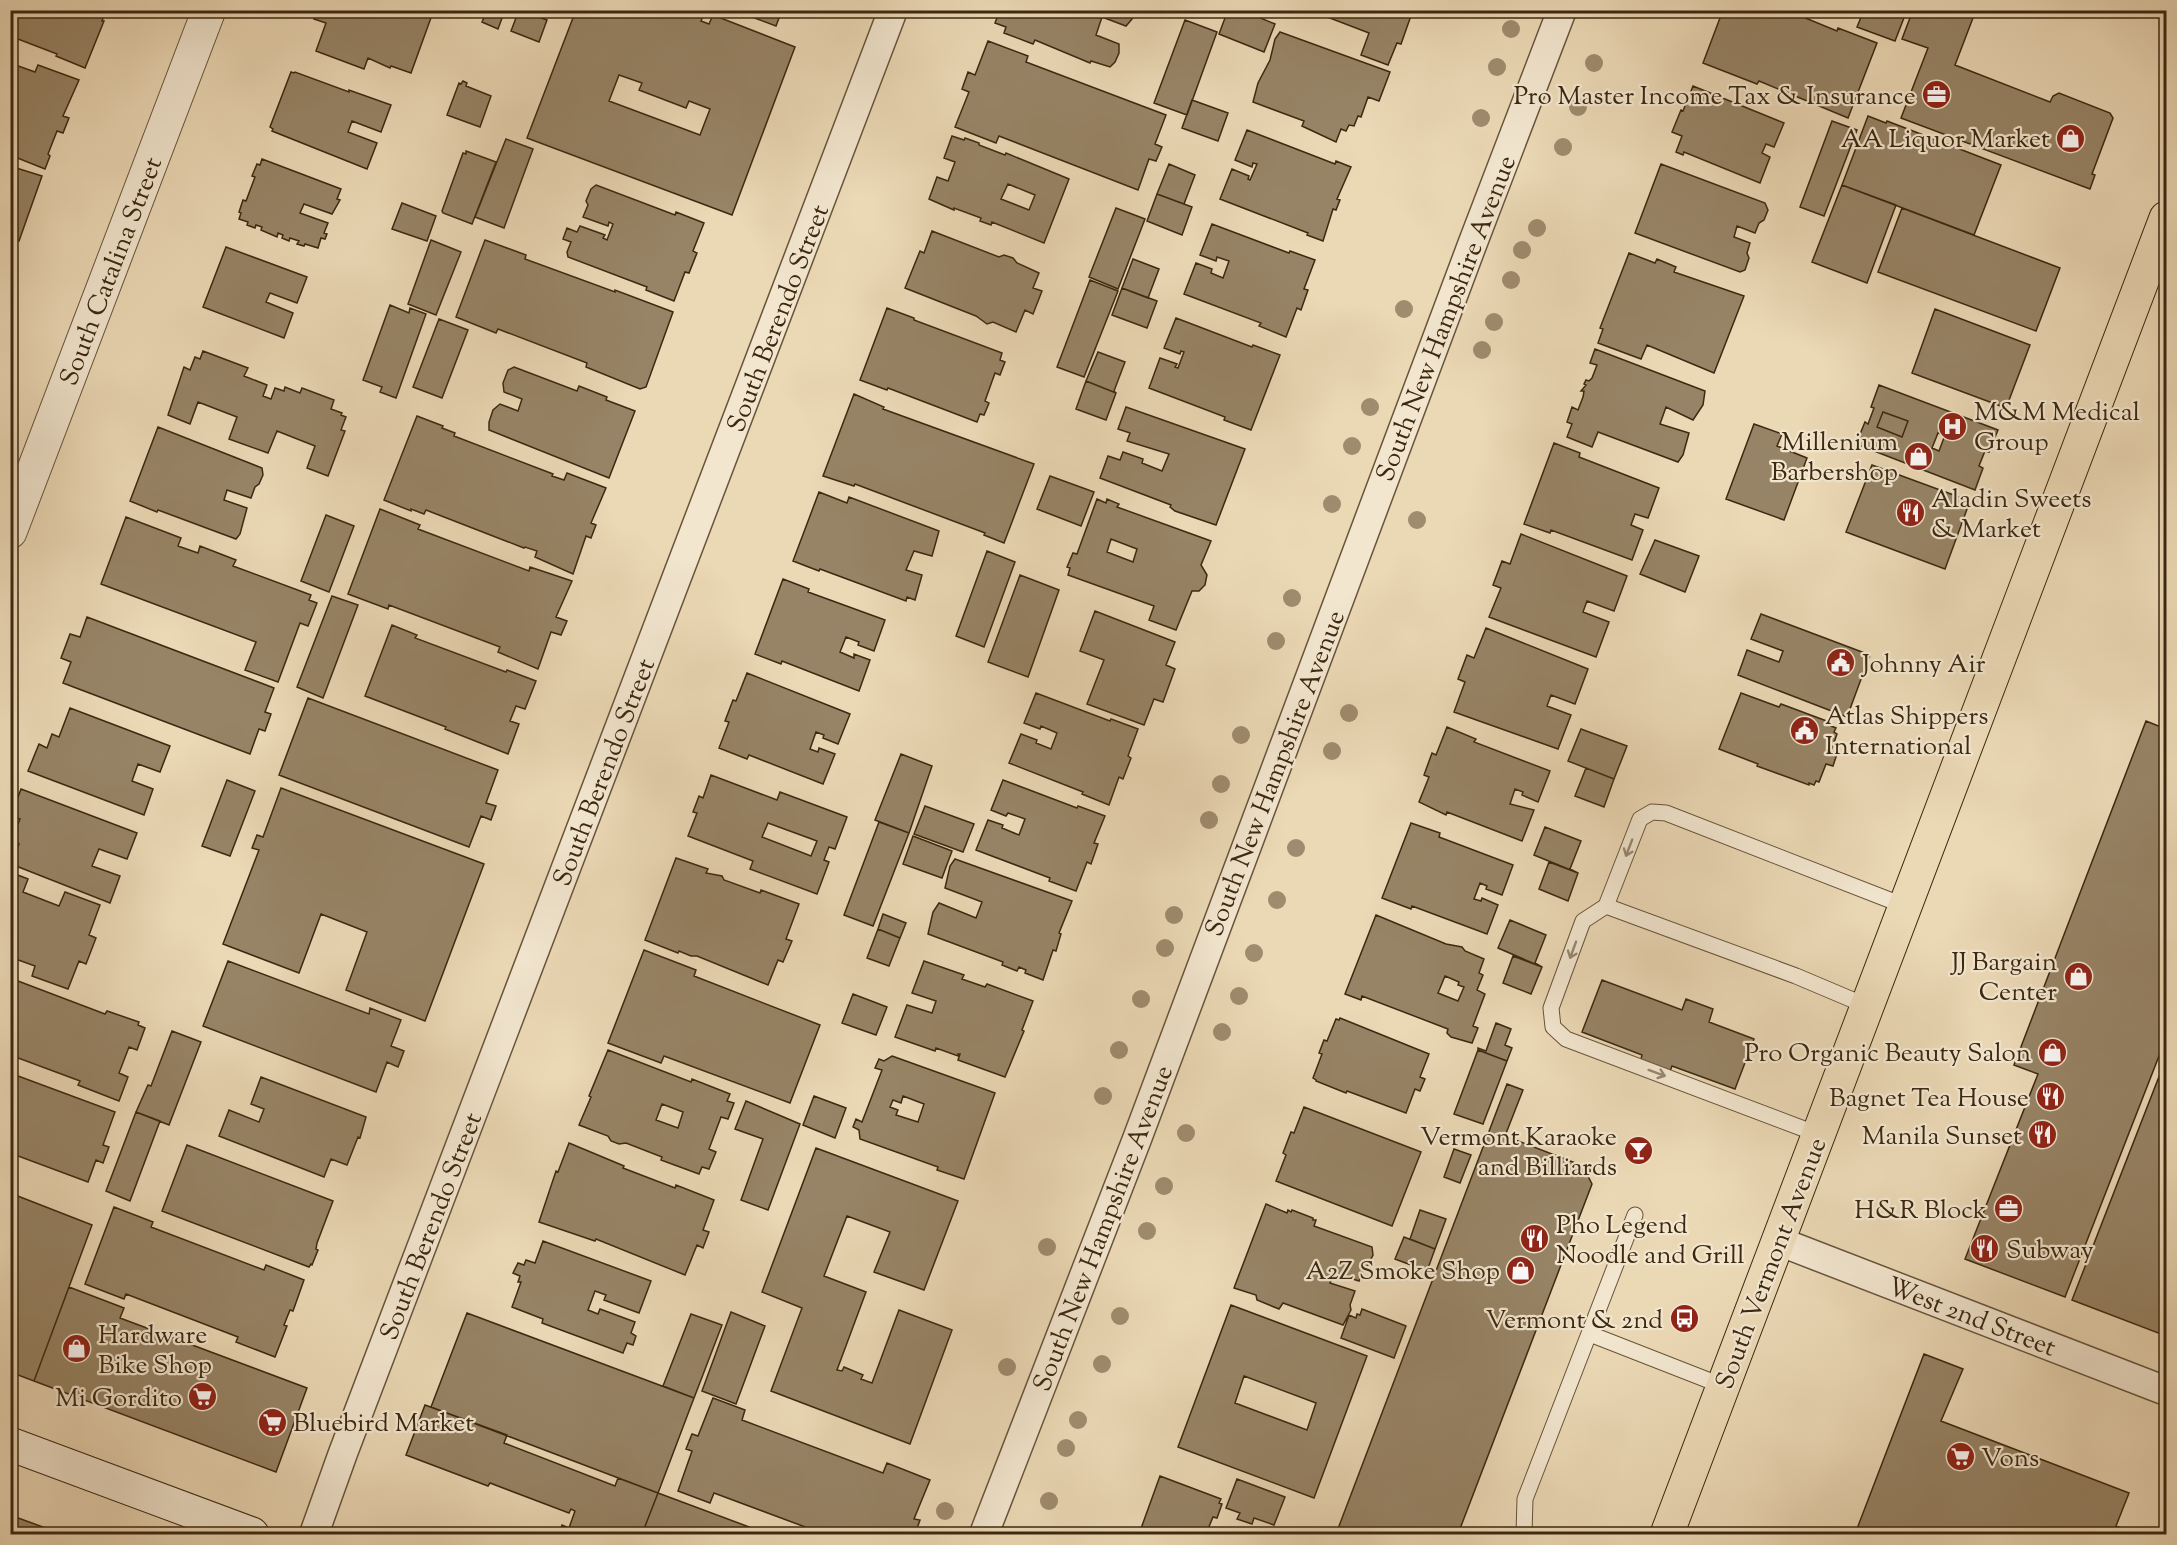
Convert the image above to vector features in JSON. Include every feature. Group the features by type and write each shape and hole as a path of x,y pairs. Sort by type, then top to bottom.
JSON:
{"main road":[{"name":"South Vermont Avenue","path":"1667,1534 2166,218"}],"street":[{"name":"South Catalina Street","path":"10,532 209,10"},
{"name":"South Berendo Street","path":"314,1534 893,10"},
{"name":"South New Hampshire Avenue","path":"984,1534 1137,1140 1562,10"},
{"name":"West 2nd Street","path":"1778,1241 2166,1391"},
{"path":"10,1444 252,1534"}],"lane":[{"path":"1820,1134 1566,1039 1553,1027 1551,1008 1583,921 1606,906 1640,819 1652,812 1666,813 1905,906"},
{"path":"1606,906 1796,976 1867,1006"},
{"path":"1524,1534 1525,1499 1635,1215"},
{"path":"1590,1334 1723,1386"}],"building":[{"path":"10,10 106,10 102,21 104,21 85,68 56,56 57,54 10,36"},
{"path":"318,10 418,10 432,15 411,73 391,66 390,68 368,58 364,69 316,51 326,23 314,19"},
{"path":"487,10 505,10 498,29 482,22"},
{"path":"519,10 547,20 539,42 511,31"},
{"path":"576,10 700,10 705,12 701,21 709,24 713,15 795,47 732,215 527,138","holes":["619,75 642,83 639,90 686,108 689,101 710,109 700,135 609,101"]},
{"path":"746,10 782,10 776,26 749,16 750,12"},
{"path":"1000,10 1136,11 1126,26 1102,17 1096,35 1119,44 1119,53 1110,67 1091,61 1090,63 1035,40 1033,44 1004,33 1006,27 995,23"},
{"path":"1228,10 1241,10 1275,24 1264,52 1219,34"},
{"path":"1241,10 1261,10 1259,17"},
{"path":"1309,10 1413,10 1401,44 1397,43 1388,65 1361,55 1369,33"},
{"path":"1723,10 1786,10 1837,31 1838,28 1877,43 1848,118 1759,81 1757,84 1703,63"},
{"path":"1864,10 1907,10 1895,41 1857,27"},
{"path":"1913,10 1976,10 1955,65 2050,102 2053,96 2059,93 2110,113 2113,118 2092,174 2095,175 2090,189 1901,118 1928,48 1902,39"},
{"path":"1185,20 1217,32 1187,115 1154,103"},
{"path":"1280,32 1390,72 1379,101 1368,97 1361,117 1358,116 1354,126 1349,125 1346,131 1341,129 1336,142 1302,126 1304,121 1253,102 1258,83 1270,60 1275,39"},
{"path":"988,41 1028,56 1026,62 1166,115 1155,144 1162,147 1156,161 1149,159 1138,190 999,136 996,143 955,127 969,92 962,89 968,72 975,75"},
{"path":"10,63 35,72 38,65 79,80 63,116 69,118 63,133 57,131 45,169 10,155"},
{"path":"291,72 391,105 381,132 352,121 348,132 377,143 367,169 272,131 270,127"},
{"path":"463,81 467,83 466,86 491,96 480,127 447,115 459,83"},
{"path":"1693,86 1784,123 1774,147 1766,144 1762,153 1770,157 1760,183 1684,152 1683,155 1676,152 1682,136 1672,132"},
{"path":"1192,100 1228,113 1218,141 1182,128"},
{"path":"1868,116 1886,123 1887,121 2001,165 1974,235 1842,185"},
{"path":"1832,121 1857,130 1824,216 1800,207"},
{"path":"1247,130 1335,164 1336,161 1351,167 1337,199 1340,200 1336,210 1333,209 1323,241 1220,199 1232,169 1249,176 1250,180 1257,164 1253,163 1252,167 1235,160"},
{"path":"952,136 964,140 965,138 1069,179 1044,243 992,222 991,225 980,221 981,218 929,199 937,177 948,181 955,162 944,158","holes":["1008,184 1035,195 1029,210 1001,199"]},
{"path":"506,139 533,149 504,228 475,217"},
{"path":"466,151 496,162 472,224 442,211 463,153 466,154"},
{"path":"262,159 341,189 337,199 340,200 332,214 304,204 300,213 328,223 324,233 327,234 325,239 321,238 318,248 297,244 299,241 290,238 289,241 278,233 277,237 261,230 262,227 256,225 255,228 239,219 243,200 246,201 255,177 252,176"},
{"path":"1169,164 1195,175 1184,204 1157,194"},
{"path":"1661,164 1765,203 1768,210 1755,233 1737,226 1734,237 1750,243 1745,270 1740,272 1635,233"},
{"path":"10,166 42,176 19,241 10,237"},
{"path":"596,185 675,215 676,212 704,223 693,251 697,253 689,273 685,272 674,301 646,290 647,287 568,257 567,252 571,242 563,239 567,228 577,232 580,226 605,235 603,238 607,240 613,224 609,222 608,226 583,217 588,205 586,201 591,189"},
{"path":"1842,185 1896,205 1867,283 1812,262"},
{"path":"1157,194 1192,207 1182,235 1147,221"},
{"path":"402,203 436,216 427,241 392,229"},
{"path":"1116,208 1145,219 1118,289 1089,277"},
{"path":"1902,208 2060,268 2036,331 1878,272"},
{"path":"1212,224 1289,253 1290,251 1315,260 1304,289 1308,290 1301,310 1297,308 1286,337 1259,326 1261,323 1184,294 1196,263 1212,269 1211,273 1223,278 1229,261 1217,257 1216,261 1200,255"},
{"path":"932,231 999,257 1004,255 1013,258 1017,263 1039,273 1033,288 1042,291 1033,314 1025,310 1016,332 993,322 987,324 976,316 905,288 920,251 924,253"},
{"path":"431,240 461,252 436,315 408,304"},
{"path":"485,240 526,255 525,259 673,312 646,387 640,389 586,367 587,363 498,329 496,333 456,317"},
{"path":"226,247 307,277 297,303 270,293 266,302 293,313 284,338 203,307"},
{"path":"1629,253 1655,263 1657,259 1676,267 1674,272 1744,296 1714,373 1647,345 1641,359 1598,343 1603,329 1600,328"},
{"path":"1133,259 1159,269 1148,298 1122,288"},
{"path":"1090,280 1118,291 1084,377 1057,367"},
{"path":"1122,288 1157,301 1147,328 1112,315"},
{"path":"390,305 409,313 410,308 426,314 396,398 380,392 382,387 363,380"},
{"path":"887,308 1002,353 1000,360 1005,362 1000,375 995,373 985,401 989,403 984,415 980,414 977,422 888,388 887,390 860,380"},
{"path":"1935,309 2030,345 2006,408 1912,373"},
{"path":"1176,318 1252,347 1253,345 1280,355 1251,430 1224,420 1225,417 1149,388 1160,358 1177,364 1175,367 1178,368 1184,352 1181,351 1180,354 1164,348"},
{"path":"439,319 468,330 442,398 413,387"},
{"path":"1595,349 1705,391 1703,405 1693,420 1666,407 1660,424 1689,433 1683,455 1678,462 1598,432 1592,447 1567,437 1572,424 1567,422 1572,407 1578,410 1584,391 1581,391 1586,385 1584,384 1586,380 1589,381 1592,378 1597,365 1590,363"},
{"path":"203,351 248,368 244,376 267,385 263,396 271,399 275,388 284,391 285,387 300,393 302,388 334,400 331,409 346,417 341,430 345,431 328,476 307,468 315,446 277,431 268,453 229,439 237,417 198,402 190,424 168,415 184,367 190,370 195,357 200,359"},
{"path":"1098,352 1125,362 1114,391 1116,393 1086,381"},
{"path":"514,367 577,391 579,386 635,411 609,478 489,430 493,410 500,404 518,411 522,399 504,392 503,383 508,370"},
{"path":"1086,381 1116,393 1106,420 1076,409"},
{"path":"1879,385 1998,430 1989,452 1985,451 1979,466 1983,468 1975,490 1856,444 1865,422 1868,424 1874,408 1871,407","holes":["1883,412 1908,421 1902,437 1877,427","1938,433 1945,435 1939,451 1932,448"]},
{"path":"854,394 884,407 883,409 1034,464 1004,543 984,535 985,533 855,484 854,486 823,476"},
{"path":"1126,407 1245,449 1216,525 1175,511 1170,507 1171,505 1100,478 1108,456 1120,460 1123,452 1143,459 1142,463 1162,471 1169,454 1127,441 1130,433 1118,429"},
{"path":"1883,412 1908,421 1902,437 1877,427"},
{"path":"417,416 443,426 442,428 455,433 454,436 553,474 552,476 564,480 567,473 606,488 591,523 596,525 591,538 586,536 573,574 535,557 537,551 426,510 424,514 411,509 411,511 384,500"},
{"path":"1754,424 1782,434 1777,446 1807,458 1784,520 1726,499"},
{"path":"158,427 262,468 263,475 251,498 227,490 224,500 247,508 240,534 236,539 130,501"},
{"path":"1554,443 1580,453 1579,457 1659,488 1648,518 1635,514 1631,525 1643,530 1632,560 1551,530 1550,533 1524,524"},
{"path":"1872,465 1970,501 1945,569 1846,532"},
{"path":"1050,476 1094,492 1081,526 1037,509"},
{"path":"819,492 847,503 849,497 939,531 932,556 914,551 906,570 922,575 915,600 907,597 906,601 793,561"},
{"path":"1097,499 1106,503 1107,499 1119,504 1117,507 1211,541 1201,565 1207,575 1205,585 1199,591 1192,591 1176,630 1149,620 1154,606 1068,575 1070,568 1067,567 1073,553 1077,554","holes":["1111,539 1137,549 1133,562 1107,552"]},
{"path":"380,509 420,525 418,529 529,571 530,567 572,581 556,617 567,621 561,635 551,632 538,669 498,652 500,647 389,605 388,609 348,594"},
{"path":"326,515 354,526 329,592 301,581"},
{"path":"126,517 181,538 178,546 198,553 200,546 236,560 233,566 311,595 309,600 317,603 308,626 300,623 278,682 245,670 256,642 101,584"},
{"path":"1521,534 1627,576 1614,611 1587,601 1583,612 1609,622 1596,657 1489,617 1501,588 1493,585 1502,561 1510,564"},
{"path":"1655,540 1699,556 1685,592 1640,574"},
{"path":"987,551 1015,562 984,647 956,636"},
{"path":"1020,575 1059,590 1028,677 988,662"},
{"path":"783,579 809,589 808,592 885,620 874,651 846,637 840,652 854,658 854,654 870,660 859,691 782,661 781,664 755,654"},
{"path":"332,596 358,605 323,698 297,687"},
{"path":"1095,611 1175,642 1166,665 1175,669 1163,702 1154,699 1144,725 1087,704 1104,660 1080,651"},
{"path":"1761,614 1870,655 1847,717 1738,675 1747,650 1779,662 1783,651 1751,639"},
{"path":"87,617 274,688 265,712 271,714 265,731 259,729 250,754 63,683 71,662 61,658 70,634 80,637"},
{"path":"392,625 417,635 415,638 536,681 525,709 516,706 510,721 519,724 508,754 365,696"},
{"path":"1486,628 1588,669 1575,704 1551,695 1547,706 1571,715 1558,749 1454,712 1465,682 1458,679 1467,655 1474,658"},
{"path":"747,673 850,714 838,744 823,738 824,735 816,732 810,749 818,752 819,748 835,754 823,784 749,755 747,759 719,748 729,722 725,721"},
{"path":"1036,693 1138,729 1128,756 1131,758 1123,779 1119,777 1109,805 1082,794 1083,792 1009,763 1021,734 1051,749 1057,733 1041,726 1040,729 1024,723"},
{"path":"1741,693 1779,707 1781,704 1832,723 1831,726 1836,728 1834,732 1837,734 1831,751 1837,754 1833,766 1826,764 1819,782 1816,781 1814,785 1809,783 1809,785 1719,749"},
{"path":"308,698 498,770 486,803 496,806 491,820 481,816 469,847 279,775"},
{"path":"70,708 170,746 160,772 138,764 132,781 153,789 144,815 28,771 39,744 47,748 52,734 59,737"},
{"path":"2146,721 2166,729 2166,1038 2065,1297 1965,1259 2038,1074 2014,1065"},
{"path":"1447,727 1476,739 1474,742 1550,771 1538,802 1515,789 1510,804 1534,810 1522,841 1447,812 1446,815 1419,802 1429,777 1424,775 1432,753 1436,755"},
{"path":"1581,729 1627,746 1614,779 1568,761"},
{"path":"901,754 932,766 909,833 875,820"},
{"path":"1586,768 1614,779 1604,807 1575,796"},
{"path":"711,775 777,800 780,792 847,817 835,849 829,847 824,860 829,862 817,894 750,869 753,861 688,836 697,813 693,812 699,796 703,798","holes":["768,823 817,841 811,856 762,837"]},
{"path":"227,780 255,791 230,856 202,846"},
{"path":"1003,780 1105,816 1094,843 1098,844 1091,864 1087,862 1076,891 1049,881 1050,878 976,850 988,820 1003,825 1002,828 1019,835 1025,819 1008,813 1006,816 991,810"},
{"path":"281,788 484,864 425,1021 346,990 367,932 321,914 299,973 223,944 259,850 252,848 257,835 263,837"},
{"path":"21,789 137,833 127,859 99,849 92,866 120,876 110,903 11,864 19,844 11,841 20,819 11,816"},
{"path":"925,806 974,824 963,852 914,834"},
{"path":"879,822 909,833 873,926 844,915"},
{"path":"1411,823 1440,833 1439,837 1513,865 1502,895 1486,889 1487,886 1480,883 1474,899 1481,901 1482,898 1498,905 1487,934 1412,906 1411,909 1382,898"},
{"path":"1545,827 1581,841 1570,869 1578,873 1534,855"},
{"path":"913,836 952,851 942,878 903,864"},
{"path":"676,858 708,869 706,873 722,876 724,880 799,904 786,939 792,941 783,962 778,960 768,985 697,956 679,951 678,953 645,940"},
{"path":"955,859 1072,901 1059,933 1061,934 1056,951 1053,950 1043,980 1025,973 1026,970 1019,967 1017,971 1002,965 1003,962 928,934 933,912 939,903 976,918 982,902 945,888 950,866"},
{"path":"1549,862 1578,873 1568,901 1539,889"},
{"path":"10,872 28,879 23,892 59,906 65,892 100,905 89,935 96,938 86,964 79,961 68,989 32,976 35,966 10,957"},
{"path":"883,914 906,923 900,938 878,929"},
{"path":"1376,915 1446,944 1462,947 1465,951 1484,959 1479,973 1483,975 1477,990 1485,994 1473,1026 1478,1028 1472,1043 1451,1037 1447,1033 1448,1029 1362,996 1361,1000 1345,994","holes":["1445,976 1459,982 1458,985 1464,987 1458,1001 1438,993"]},
{"path":"1510,920 1546,935 1535,963 1542,967 1498,948"},
{"path":"878,929 900,938 889,966 867,958"},
{"path":"644,950 696,970 694,976 820,1025 790,1103 664,1056 661,1063 608,1043"},
{"path":"1513,956 1542,967 1531,994 1503,983"},
{"path":"228,961 369,1014 370,1008 401,1020 391,1046 404,1051 398,1067 387,1062 376,1092 203,1026"},
{"path":"924,961 964,975 962,979 985,987 987,984 1033,1001 1022,1030 1024,1031 1005,1077 958,1060 960,1054 958,1056 936,1048 935,1051 895,1037 907,1005 932,1013 936,1001 912,993"},
{"path":"10,978 105,1014 107,1011 139,1022 138,1025 145,1028 137,1050 129,1047 119,1073 128,1077 119,1101 78,1085 80,1081 10,1055"},
{"path":"1602,980 1682,1010 1686,999 1713,1009 1709,1022 1754,1039 1735,1089 1672,1066 1669,1074 1640,1063 1642,1055 1582,1032"},
{"path":"853,994 887,1007 876,1035 842,1023"},
{"path":"1340,1018 1429,1054 1420,1077 1425,1079 1420,1091 1415,1089 1406,1113 1347,1091 1346,1093 1313,1078 1322,1054 1319,1053 1324,1040 1327,1041 1336,1019"},
{"path":"1496,1023 1511,1029 1505,1045 1512,1048 1507,1061 1478,1050 1478,1048 1486,1051"},
{"path":"172,1031 201,1042 169,1125 136,1112 148,1085 151,1086"},
{"path":"608,1050 691,1082 692,1079 730,1094 727,1101 734,1103 728,1119 721,1117 709,1149 716,1152 709,1169 702,1167 699,1174 661,1160 662,1157 626,1143 619,1144 611,1141 608,1136 579,1125 591,1097 589,1096","holes":["662,1104 683,1112 678,1128 656,1120"]},
{"path":"1478,1050 1507,1061 1483,1124 1454,1114"},
{"path":"892,1056 995,1093 964,1179 937,1170 938,1167 860,1139 859,1130 853,1127 856,1119 862,1122 882,1070 875,1068 879,1059 884,1061","holes":["903,1096 924,1104 918,1122 896,1115 898,1110 890,1107 893,1100 901,1103"]},
{"path":"2162,1069 2166,1070 2166,1253 2164,1259 2166,1260 2166,1336 2072,1300"},
{"path":"10,1073 115,1112 103,1145 109,1147 103,1163 96,1160 88,1182 10,1153"},
{"path":"261,1077 366,1117 360,1138 358,1137 347,1165 331,1159 324,1177 219,1136 229,1110 259,1122 264,1109 251,1104"},
{"path":"1507,1084 1523,1090 1505,1136 1591,1169 1588,1176 1592,1184 1458,1534 1336,1534"},
{"path":"814,1096 846,1108 835,1138 803,1125"},
{"path":"746,1101 800,1124 768,1210 741,1200 763,1139 735,1129"},
{"path":"1304,1107 1421,1152 1392,1226 1276,1181 1286,1155 1283,1153"},
{"path":"136,1112 160,1121 130,1201 106,1191"},
{"path":"569,1143 624,1166 623,1168 714,1200 703,1230 709,1232 703,1248 697,1245 685,1275 596,1239 595,1241 539,1222 556,1171 558,1172"},
{"path":"187,1145 333,1201 317,1243 316,1249 318,1250 312,1265 309,1267 162,1211"},
{"path":"816,1148 958,1201 924,1290 874,1272 890,1232 847,1216 824,1276 866,1292 837,1370 842,1371 844,1367 863,1375 861,1379 872,1383 899,1310 952,1330 910,1444 771,1391 802,1308 762,1292"},
{"path":"1454,1149 1471,1155 1460,1183 1444,1177"},
{"path":"10,1193 92,1225 34,1381 10,1372"},
{"path":"1266,1204 1287,1213 1288,1210 1291,1212 1292,1210 1313,1218 1316,1220 1314,1226 1372,1247 1373,1255 1359,1281 1334,1273 1330,1283 1355,1291 1350,1305 1351,1310 1343,1325 1283,1303 1279,1309 1257,1300 1256,1295 1234,1288"},
{"path":"114,1207 153,1222 151,1227 264,1270 266,1265 304,1280 293,1311 290,1310 284,1325 287,1326 275,1357 236,1342 238,1337 126,1294 124,1299 85,1284"},
{"path":"1420,1210 1446,1219 1435,1249 1410,1239"},
{"path":"1404,1237 1435,1249 1427,1271 1395,1259"},
{"path":"543,1241 651,1281 639,1313 604,1300 606,1295 595,1291 588,1310 598,1314 600,1309 635,1322 631,1333 636,1336 633,1345 627,1343 623,1353 542,1323 543,1319 512,1307 521,1282 518,1282 520,1276 513,1273 518,1263 524,1265 526,1260 535,1263"},
{"path":"69,1287 124,1308 120,1318 307,1388 276,1472 34,1381"},
{"path":"1231,1305 1367,1356 1314,1498 1178,1447","holes":["1244,1376 1316,1403 1307,1430 1235,1403"]},
{"path":"1362,1309 1406,1326 1394,1358 1341,1338 1349,1315 1356,1318"},
{"path":"731,1312 765,1326 736,1404 702,1391"},
{"path":"467,1313 694,1398 658,1493 431,1407"},
{"path":"691,1314 722,1325 694,1398 663,1386"},
{"name":"Vons","path":"1924,1354 1963,1369 1941,1421 2129,1493 2116,1526 2139,1534 1855,1534"},
{"path":"713,1398 745,1410 742,1420 883,1473 887,1463 930,1480 914,1519 920,1520 915,1534 824,1534 714,1493 710,1503 678,1491 692,1451 686,1449 692,1434 698,1436"},
{"path":"425,1405 507,1435 504,1443 615,1486 618,1478 658,1493 642,1534 559,1534 562,1525 569,1528 575,1511 571,1509 569,1513 406,1455"},
{"path":"1160,1476 1221,1499 1219,1503 1222,1504 1217,1518 1213,1517 1206,1534 1139,1534"},
{"path":"1237,1479 1285,1497 1274,1525 1254,1518 1252,1524 1237,1519 1240,1513 1226,1508"},
{"path":"658,1493 768,1534 642,1534"},
{"path":"10,1515 62,1534 10,1534"}],"place":[{"name":"Pro Master Income Tax & Insurance","path":"1937,95"},
{"name":"AA Liquor Market","path":"2071,138"},
{"name":"M&M Medical Group","path":"1953,426"},
{"name":"Millenium Barbershop","path":"1919,456"},
{"name":"Aladin Sweets & Market","path":"1910,513"},
{"name":"Johnny Air","path":"1841,663"},
{"name":"Atlas Shippers International","path":"1804,730"},
{"name":"JJ Bargain Center","path":"2078,976"},
{"name":"Pro Organic Beauty Salon","path":"2052,1052"},
{"name":"Bagnet Tea House","path":"2050,1097"},
{"name":"Manila Sunset","path":"2043,1135"},
{"name":"Vermont Karaoke and Billiards","path":"1638,1151"},
{"name":"H&R Block","path":"2008,1209"},
{"name":"Pho Legend Noodle and Grill","path":"1535,1239"},
{"name":"Subway","path":"1985,1249"},
{"name":"A2Z Smoke Shop","path":"1521,1270"},
{"name":"Vermont & 2nd","path":"1684,1319"},
{"name":"Hardware Bike Shop","path":"77,1349"},
{"name":"Mi Gordito","path":"203,1397"},
{"name":"Bluebird Market","path":"272,1422"},
{"name":"Vons","path":"1960,1457"}]}
